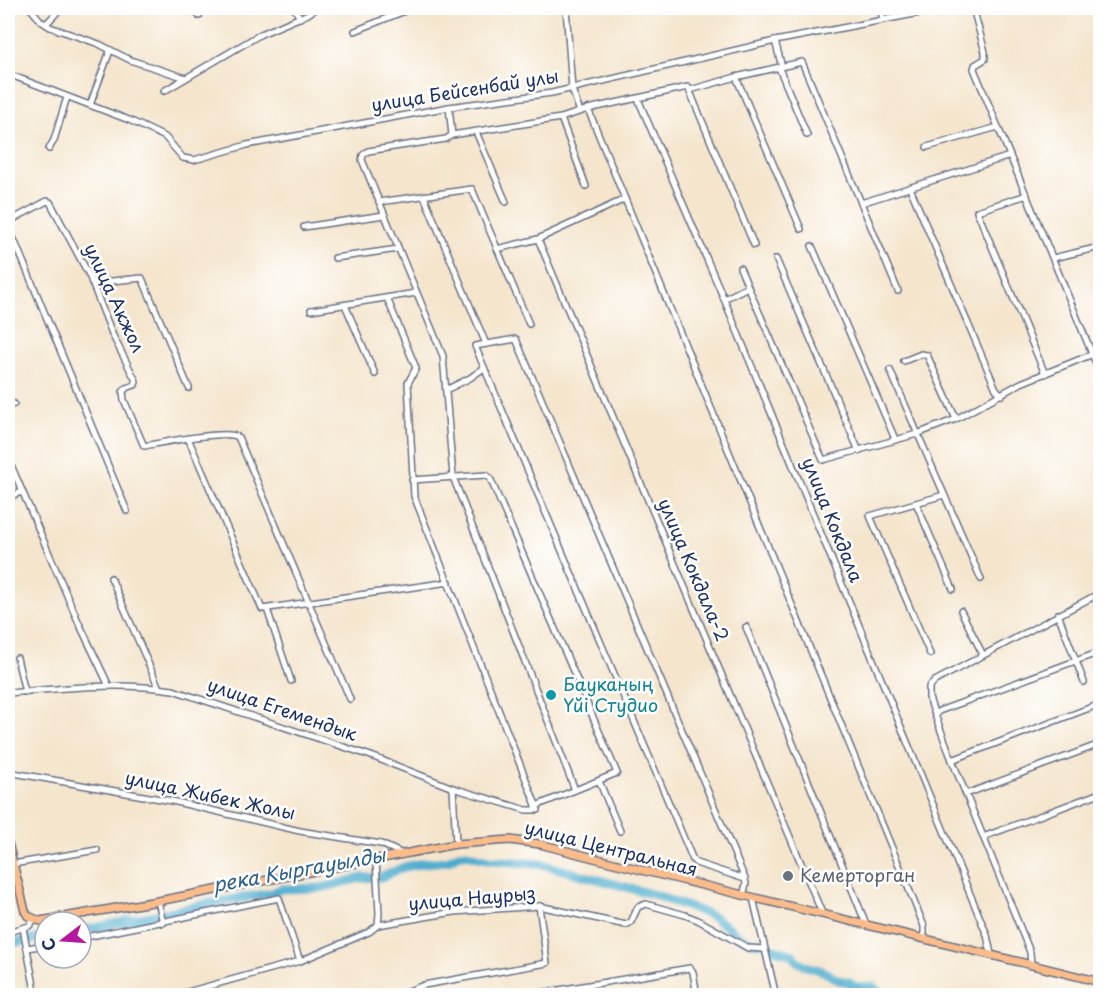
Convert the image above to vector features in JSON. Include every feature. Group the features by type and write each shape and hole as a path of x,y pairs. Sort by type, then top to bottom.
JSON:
{"main road":[{"name":"улица Центральная","path":"93,914 158,904 456,844 483,841 524,841 1101,982"},
{"path":"8,843 25,911 33,919"}],"street":[{"path":"30,8 46,24 99,44 130,60 186,78"},
{"path":"46,24 62,8"},
{"path":"196,8 199,16"},
{"path":"294,8 300,18"},
{"path":"164,92 261,34 300,18 317,8"},
{"path":"355,31 412,8"},
{"path":"566,8 572,88 580,112"},
{"path":"880,8 883,19"},
{"name":"улица Бейсенбай улы","path":"8,74 165,137 183,158 194,160 247,145 449,106 552,93 775,41 945,8"},
{"path":"973,8 985,52 985,59 975,64 974,69 1101,373"},
{"path":"775,41 781,67 807,135"},
{"path":"90,105 110,51"},
{"path":"690,90 802,62 898,291"},
{"path":"736,77 801,229"},
{"path":"575,790 453,477 443,356 362,160 363,155 368,152 446,139 452,135 561,118 588,109 688,87 754,245"},
{"path":"49,149 67,97"},
{"name":"улица Кокдала","path":"638,99 724,299 987,935 991,954"},
{"path":"449,106 452,135"},
{"path":"588,109 924,926 924,938"},
{"path":"561,118 586,186"},
{"path":"927,147 998,127"},
{"path":"476,132 506,202"},
{"path":"861,203 1010,156"},
{"path":"910,188 996,388 1002,395"},
{"path":"379,202 472,189 529,324"},
{"path":"1027,195 977,212 1044,374"},
{"path":"424,196 486,344"},
{"path":"497,249 538,239 625,199"},
{"name":"улица Акжол","path":"8,223 47,201 51,202 92,283 113,336 136,381 135,385 126,388 123,392 144,446 188,438"},
{"path":"304,227 384,215"},
{"path":"8,223 127,512"},
{"name":"улица Кокдала-2","path":"538,239 822,913"},
{"path":"812,246 895,439"},
{"path":"1053,258 1101,248"},
{"path":"335,258 398,249"},
{"path":"776,259 859,451"},
{"path":"740,268 823,460 917,434 956,419 1021,383 1093,354"},
{"path":"92,283 142,278 189,388"},
{"path":"724,299 748,287"},
{"path":"311,310 416,293"},
{"path":"387,298 416,368 408,383 412,480 418,506 537,808 617,773 490,478 486,475 412,480"},
{"path":"345,305 375,374"},
{"path":"743,896 745,879 516,339 475,346 693,860 745,879"},
{"path":"903,361 921,354 927,355 956,419"},
{"path":"446,390 484,368"},
{"path":"890,370 981,579"},
{"path":"8,406 14,404"},
{"path":"350,699 308,603 238,437 234,434 226,434 188,438 262,609 267,609 308,603 448,582"},
{"path":"8,462 78,621 110,686"},
{"path":"8,497 22,492"},
{"path":"930,654 870,516 944,495"},
{"path":"915,503 953,589"},
{"path":"111,578 159,688"},
{"path":"1031,965 1030,952 935,715 929,698 929,687 935,681 1101,593"},
{"path":"267,609 291,681"},
{"path":"961,611 983,655"},
{"path":"1058,614 1084,681"},
{"path":"746,627 866,924"},
{"path":"935,715 939,711 1101,652"},
{"path":"17,657 25,692"},
{"name":"улица Егемендык","path":"8,693 110,686 159,688 184,693 371,756 453,788 526,810 537,808"},
{"path":"952,760 1101,704"},
{"path":"966,794 1101,744"},
{"name":"улица Жибек Жолы","path":"8,772 172,801 300,831 381,844 405,855"},
{"path":"599,781 620,831"},
{"path":"453,788 456,844"},
{"path":"983,837 1101,793"},
{"path":"13,864 97,850"},
{"path":"376,861 378,925"},
{"path":"93,935 279,898 300,961"},
{"path":"753,898 776,996"},
{"path":"158,904 162,921"},
{"name":"улица Наурыз","path":"173,996 300,961 369,932 378,925 454,912 540,906 626,925 631,922 638,907 646,904 698,920 748,948 764,949"},
{"path":"396,996 424,985 547,963 540,906"},
{"path":"9,931 29,926 33,921"},
{"path":"23,928 36,996"},
{"path":"26,944 33,944"},
{"path":"523,996 690,968 693,972 697,996"}],"waterway":[{"name":"река Кыргауылды","path":"93,928 206,904 272,893 281,889 321,888 361,878 382,877 404,867 447,861 460,854 467,854 489,860 541,864 659,896 706,914 741,937 759,943"},
{"name":"река Кыргауылды","path":"8,944 33,939"},
{"name":"река Кыргауылды","path":"771,948 793,955 797,961 806,966 823,971 838,980 849,982 854,987 874,987 883,996"}],"place":[{"name":"Бауканың Үйі Студио","path":"551,695"},
{"name":"Кемерторган","path":"788,876"}]}
